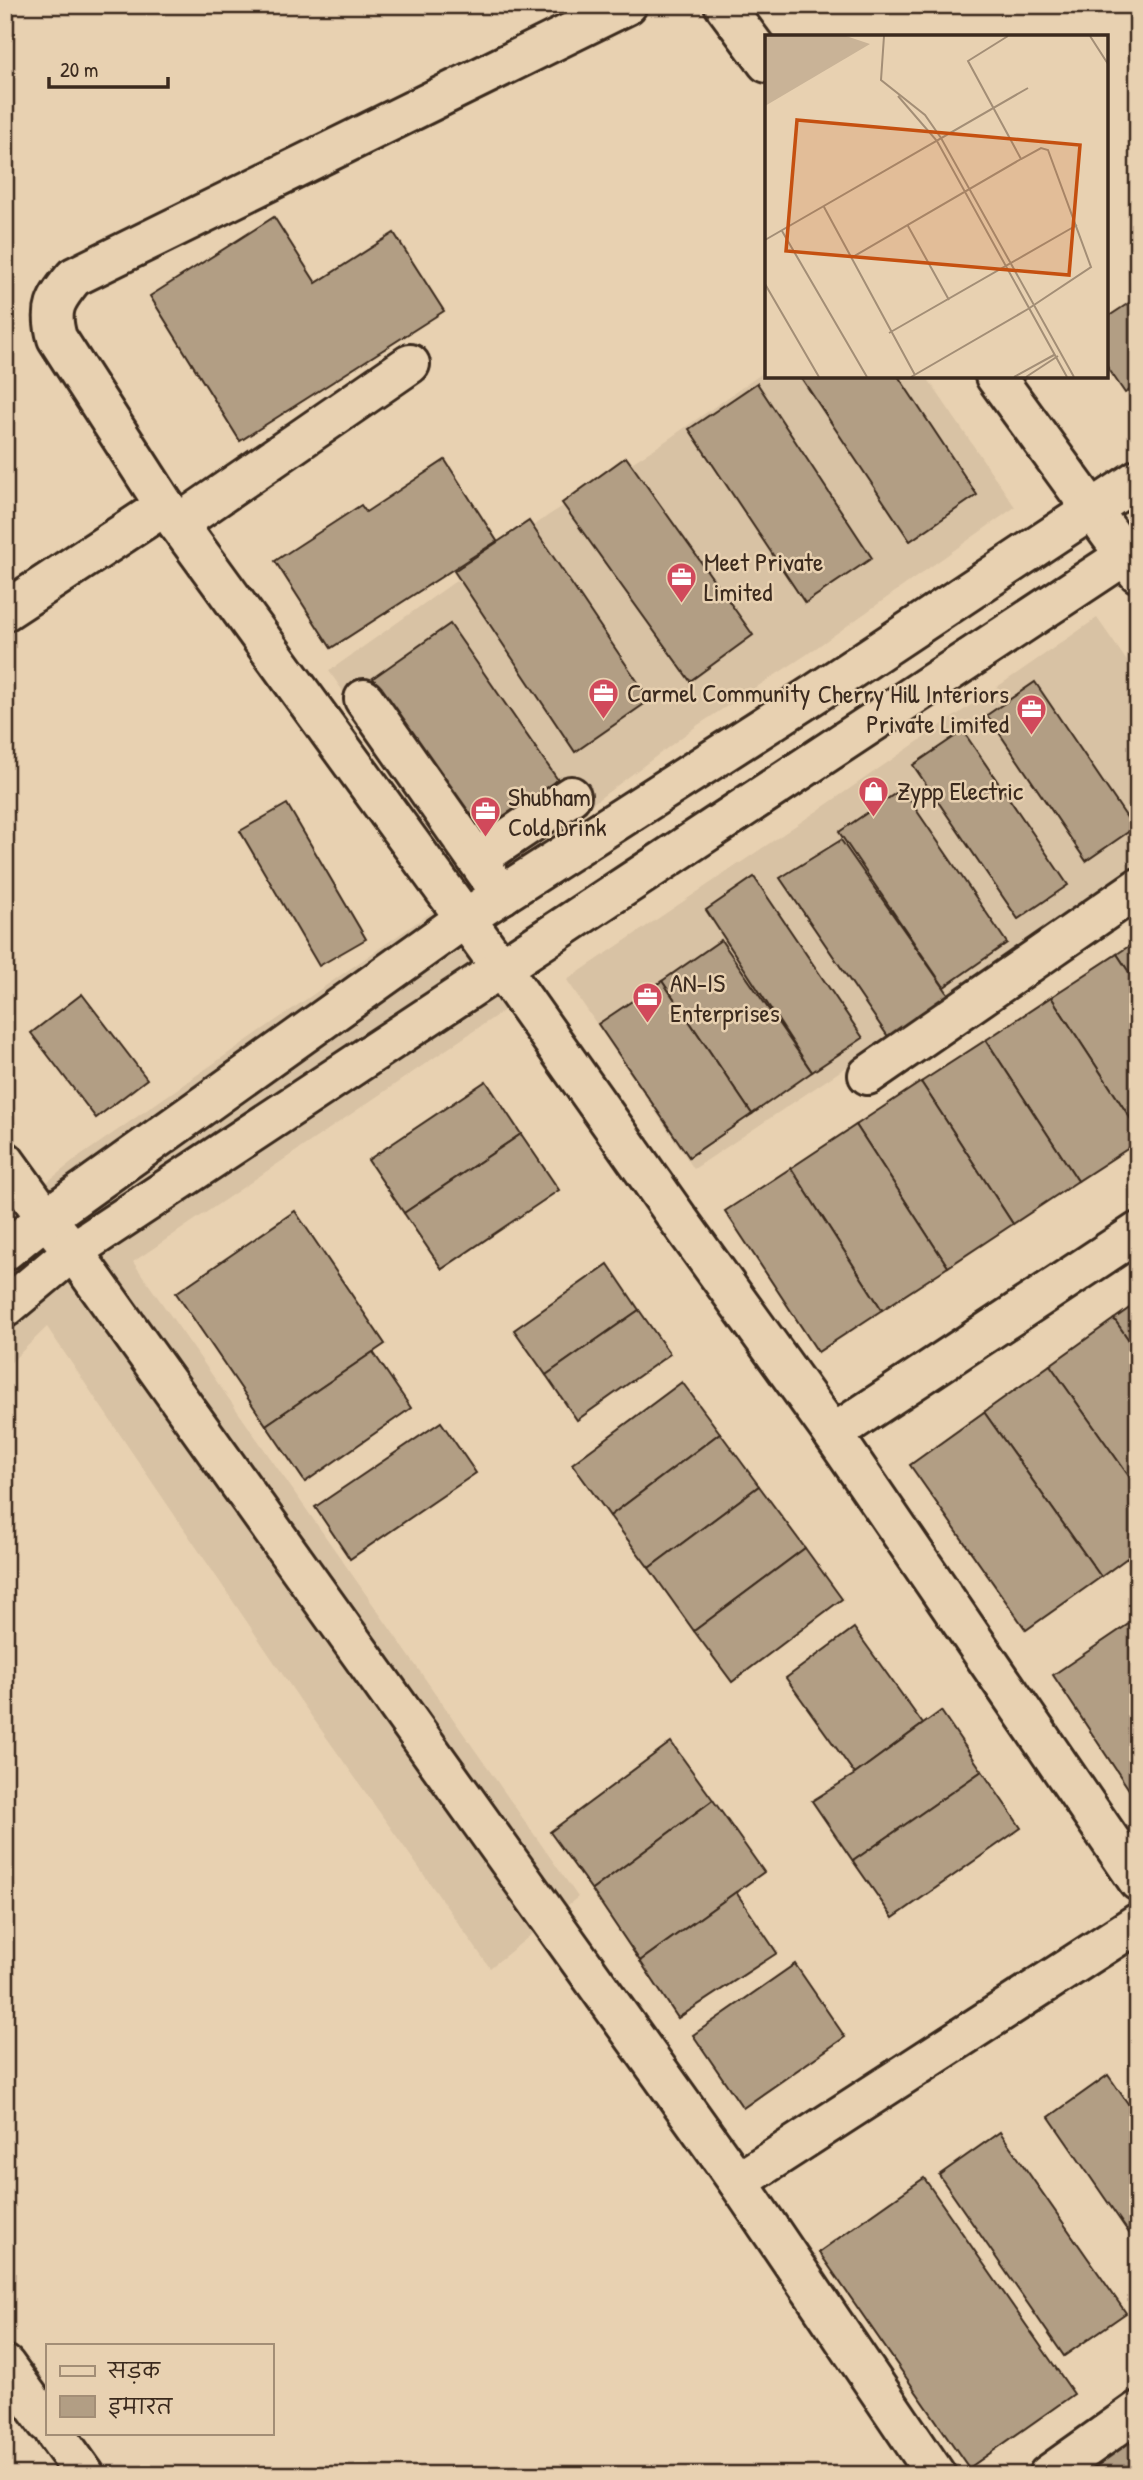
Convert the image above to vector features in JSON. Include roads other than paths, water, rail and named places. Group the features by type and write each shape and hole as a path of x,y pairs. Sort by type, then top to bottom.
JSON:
{"street":[{"path":"627,5 74,277 57,298 52,318 57,338 171,515 502,969 833,1434 1138,1881"},
{"path":"724,5 765,60"},
{"path":"5,611 171,515 410,364"},
{"path":"5,1308 73,1251 1134,558 1092,509 996,378"},
{"path":"5,1251 46,1218 464,919 816,693 1138,479"},
{"path":"364,699 502,895"},
{"path":"477,859 571,796"},
{"path":"868,1075 1138,888"},
{"path":"5,1161 73,1251 738,2182 936,2475"},
{"path":"833,1434 1138,1232"},
{"path":"738,2182 1138,1923"},
{"path":"5,2365 46,2422"},
{"path":"1048,2475 1138,2411"},
{"path":"56,2434 85,2475"}],"place":[{"name":"Meet Private Limited","path":"681,604"},
{"name":"Carmel Community","path":"604,720"},
{"name":"Cherry Hill Interiors Private Limited","path":"1032,736"},
{"name":"Zypp Electric","path":"874,818"},
{"name":"Shubham Cold Drink","path":"485,839"},
{"name":"AN-IS Enterprises","path":"647,1025"}]}
